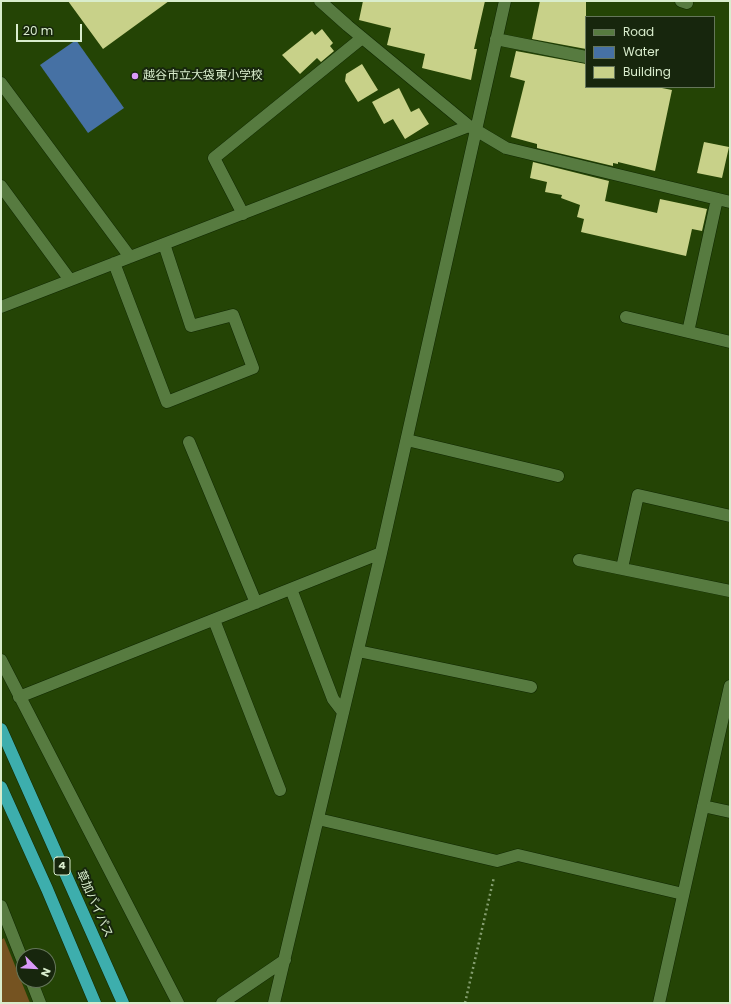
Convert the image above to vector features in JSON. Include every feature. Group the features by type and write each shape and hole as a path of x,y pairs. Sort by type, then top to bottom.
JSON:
{"highway":[{"name":"草加バイパス","path":"1,729 123,1003"},
{"name":"4","path":"1,787 47,889 95,1003"}],"street":[{"path":"320,1 362,38 473,128 506,148 730,202"},
{"path":"274,1003 381,553 407,440 473,128 505,1"},
{"path":"242,214 214,158 362,38"},
{"path":"496,39 585,57"},
{"path":"1,84 130,257"},
{"path":"1,307 242,214 473,128"},
{"path":"1,186 70,280"},
{"path":"688,332 717,199"},
{"path":"114,263 167,402 253,368 233,316 191,326 164,244"},
{"path":"626,317 730,342"},
{"path":"407,440 558,476"},
{"path":"189,442 256,604"},
{"path":"622,568 638,496 730,516"},
{"path":"19,696 256,604 381,553"},
{"path":"579,560 730,591"},
{"path":"291,589 333,699 343,712"},
{"path":"214,620 280,790"},
{"path":"358,651 531,687"},
{"path":"1,660 178,1003"},
{"path":"659,1003 730,686"},
{"path":"703,806 730,812"},
{"path":"318,819 497,861 518,855 683,894"},
{"path":"1,906 18,948"},
{"path":"222,1003 285,960"},
{"path":"34,988 40,1003"}],"path":[{"path":"464,1003 497,861"}],"shaded area":[{"path":"4,938 16,968 16,988 24,988 30,1003 1,1003 1,940"}],"water":[{"path":"76,40 124,108 88,133 40,65"}],"building":[{"path":"68,1 169,1 103,49"},
{"path":"363,1 485,1 474,49 477,49 471,80 422,68 425,54 387,45 391,28 359,20"},
{"path":"540,1 586,1 585,49 532,39"},
{"path":"322,29 333,43 330,46 334,51 321,62 317,58 300,74 282,55 312,31 315,35"},
{"path":"516,51 585,64 585,88 662,88 672,90 655,171 618,162 618,164 613,163 613,166 537,148 537,144 511,137 525,81 510,77"},
{"path":"362,64 378,90 358,102 345,81 346,74"},
{"path":"399,88 411,112 419,108 429,124 405,139 393,119 384,124 372,102"},
{"path":"704,142 729,147 722,178 697,173"},
{"path":"533,162 609,181 605,201 657,213 660,199 707,209 702,231 692,229 686,256 581,232 584,219 577,217 580,205 561,198 562,195 545,192 547,182 530,178"}],"place":[{"name":"越谷市立大袋東小学校","path":"135,76"}]}
